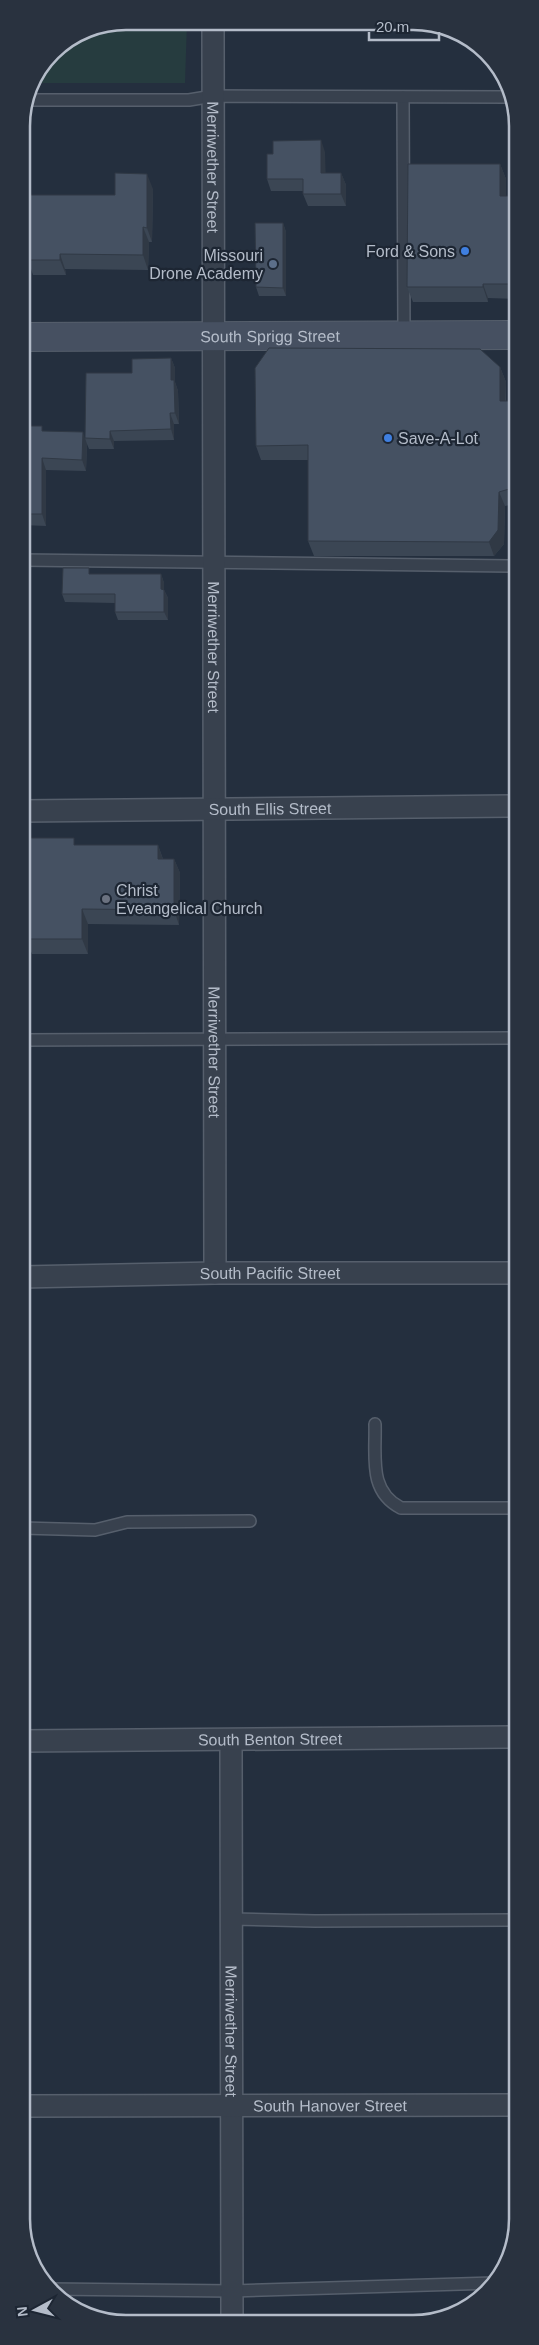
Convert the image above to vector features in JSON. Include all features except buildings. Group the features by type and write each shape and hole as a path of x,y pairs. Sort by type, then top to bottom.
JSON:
{"main road":[{"name":"South Sprigg Street","path":"30,337 509,335"}],"street":[{"name":"Merriwether Street","path":"213,30 215,1273"},
{"name":"South Ellis Street","path":"30,811 509,806"},
{"name":"South Pacific Street","path":"30,1276 215,1273 509,1274"},
{"name":"South Benton Street","path":"30,1741 509,1737"},
{"name":"Merriwether Street","path":"231,1740 232,2315"},
{"name":"South Hanover Street","path":"30,2106 509,2105"}],"lane":[{"path":"33,100 189,100 213,96 505,97"},
{"path":"403,97 404,335"},
{"path":"30,560 509,566"},
{"path":"30,1040 509,1038"},
{"path":"375,1424 376,1474 380,1490 389,1502 401,1508 509,1508"},
{"path":"30,1528 95,1530 127,1522 250,1521"},
{"path":"231,1919 315,1921 509,1920"},
{"path":"61,2289 232,2291 484,2283"}],"green space":[{"path":"120,30 187,30 185,83 40,83 50,67 67,50 95,35"}],"place":[{"name":"Ford & Sons","path":"465,251"},
{"name":"Missouri Drone Academy","path":"273,264"},
{"name":"Save-A-Lot","path":"388,438"},
{"name":"Christ Eveangelical Church","path":"106,899"}]}
